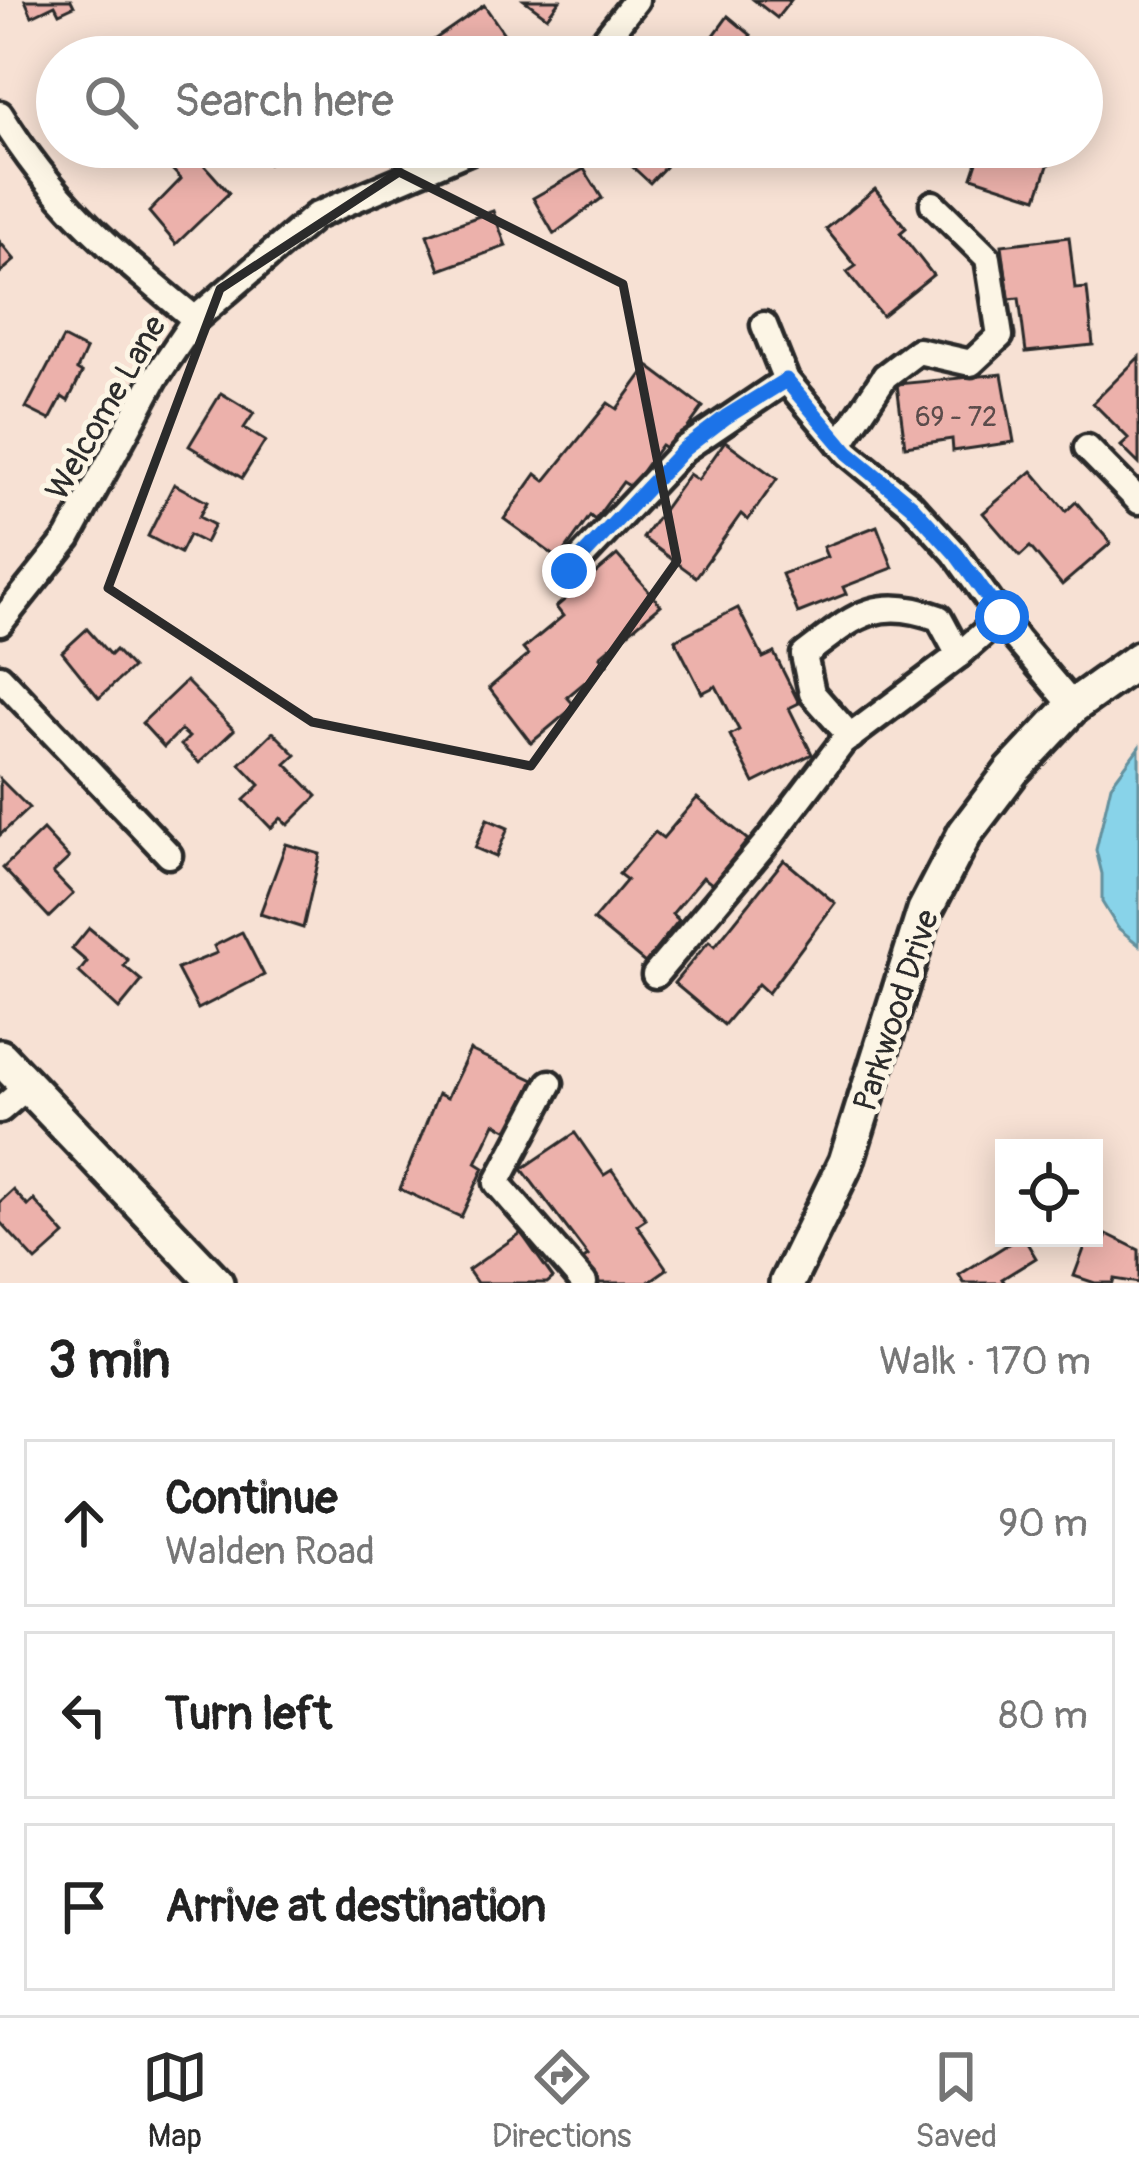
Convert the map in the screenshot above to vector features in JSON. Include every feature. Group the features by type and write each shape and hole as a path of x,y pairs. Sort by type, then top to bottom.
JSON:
{"street":[{"path":"608,36 636,0"},
{"path":"0,113 33,167 90,232 195,319"},
{"name":"Welcome Lane","path":"0,623 68,538 155,378 195,319 315,215 428,168"},
{"path":"840,444 885,376 918,351 971,363 1000,336 988,258 933,204"},
{"path":"764,325 786,380 840,444 911,505 956,554 1017,640 1073,706"},
{"path":"569,571 684,449 786,380"},
{"path":"1087,448 1139,501"},
{"path":"851,737 812,693 804,656 848,621 875,607 913,608 939,618 959,655"},
{"path":"655,975 851,737 1002,617"},
{"name":"Parkwood Drive","path":"787,1283 846,1162 925,910 965,833 1012,771 1073,706 1139,659"},
{"path":"0,677 169,855"},
{"path":"0,1057 216,1283"},
{"path":"550,1083 497,1183 584,1283"},
{"path":"0,1110 28,1086"}],"highlighted area":[{"path":"399,172 623,284 677,561 531,766 312,722 108,588 220,289"}],"water":[{"path":"1139,747 1139,945 1118,928 1102,902 1096,850 1111,785"}],"building":[{"path":"25,0 71,0 74,6 59,13 55,5 32,16"},
{"path":"524,0 560,0 547,17"},
{"path":"754,0 791,0 777,18"},
{"path":"484,5 506,36 439,36"},
{"path":"728,16 751,35 750,36 714,36"},
{"path":"171,168 207,168 229,193 176,244 149,212 181,179"},
{"path":"634,168 664,168 650,183"},
{"path":"975,168 1047,168 1037,198 972,177"},
{"path":"584,169 602,198 554,234 533,198"},
{"path":"875,189 906,228 900,233 933,275 882,316 847,272 856,266 826,229"},
{"path":"493,211 506,246 440,270 427,235"},
{"path":"1069,237 1075,289 1087,288 1093,345 1026,352 1019,298 1009,299 1002,245"},
{"path":"0,242 15,260 0,273"},
{"path":"63,338 86,350 77,370 82,373 68,401 62,397 50,420 26,408"},
{"path":"1139,357 1139,464 1121,446 1129,439 1093,403"},
{"path":"648,366 703,407 671,451 661,445 631,487 623,482 595,520 590,516 559,559 504,519 536,474 545,481 608,403 617,409"},
{"path":"1002,374 1014,442 953,451 952,439 905,446 897,384"},
{"path":"221,393 254,413 244,428 265,441 242,478 189,446"},
{"path":"725,441 777,479 748,520 741,514 696,577 643,538 689,474 698,480"},
{"path":"1032,471 1066,511 1076,502 1111,543 1062,585 1030,547 1020,556 983,513"},
{"path":"174,484 207,502 199,517 214,525 205,543 189,535 180,553 148,536"},
{"path":"877,526 893,568 843,587 846,594 798,613 782,574 827,557 823,547"},
{"path":"617,555 661,605 600,656 607,664 567,697 575,706 531,743 489,688 528,655 523,649 563,616 556,607"},
{"path":"738,608 763,658 774,653 799,703 789,708 812,754 754,783 730,735 739,730 716,686 702,693 675,640"},
{"path":"87,629 110,655 115,650 132,668 99,698 62,652"},
{"path":"186,681 234,730 199,763 181,745 189,737 181,730 164,747 142,723"},
{"path":"273,732 296,755 286,764 317,796 288,825 281,818 271,828 244,800 260,785 240,764"},
{"path":"0,779 29,808 0,835"},
{"path":"697,798 748,840 712,884 703,877 672,914 679,920 645,963 593,920 627,880 619,874 655,832 663,838"},
{"path":"487,819 508,828 496,857 475,848"},
{"path":"43,830 69,858 53,873 73,894 49,917 3,868"},
{"path":"286,844 320,854 303,928 260,914"},
{"path":"784,860 835,903 768,993 758,984 724,1025 674,983 709,941 715,946"},
{"path":"89,928 128,960 124,966 142,981 119,1009 79,972 87,962 72,949"},
{"path":"242,932 264,975 198,1009 177,969 217,953 214,946"},
{"path":"470,1050 534,1080 510,1131 495,1123 476,1163 484,1168 461,1217 400,1189 438,1094 447,1098"},
{"path":"575,1133 604,1175 612,1170 646,1219 637,1225 667,1269 647,1283 598,1283 582,1260 588,1256 522,1169"},
{"path":"13,1190 28,1206 34,1200 65,1235 36,1261 0,1222 0,1202"},
{"path":"521,1233 553,1278 547,1283 477,1283 468,1270"},
{"path":"1107,1234 1139,1250 1139,1283 1114,1279 1113,1283 1095,1283 1074,1276 1085,1247 1103,1246"},
{"path":"1004,1247 1029,1247 1036,1258 1002,1279 1005,1283 964,1283 959,1275"}],"route":[{"path":"569,571 684,449 786,380 848,453 911,505 956,554 1002,617"}]}
